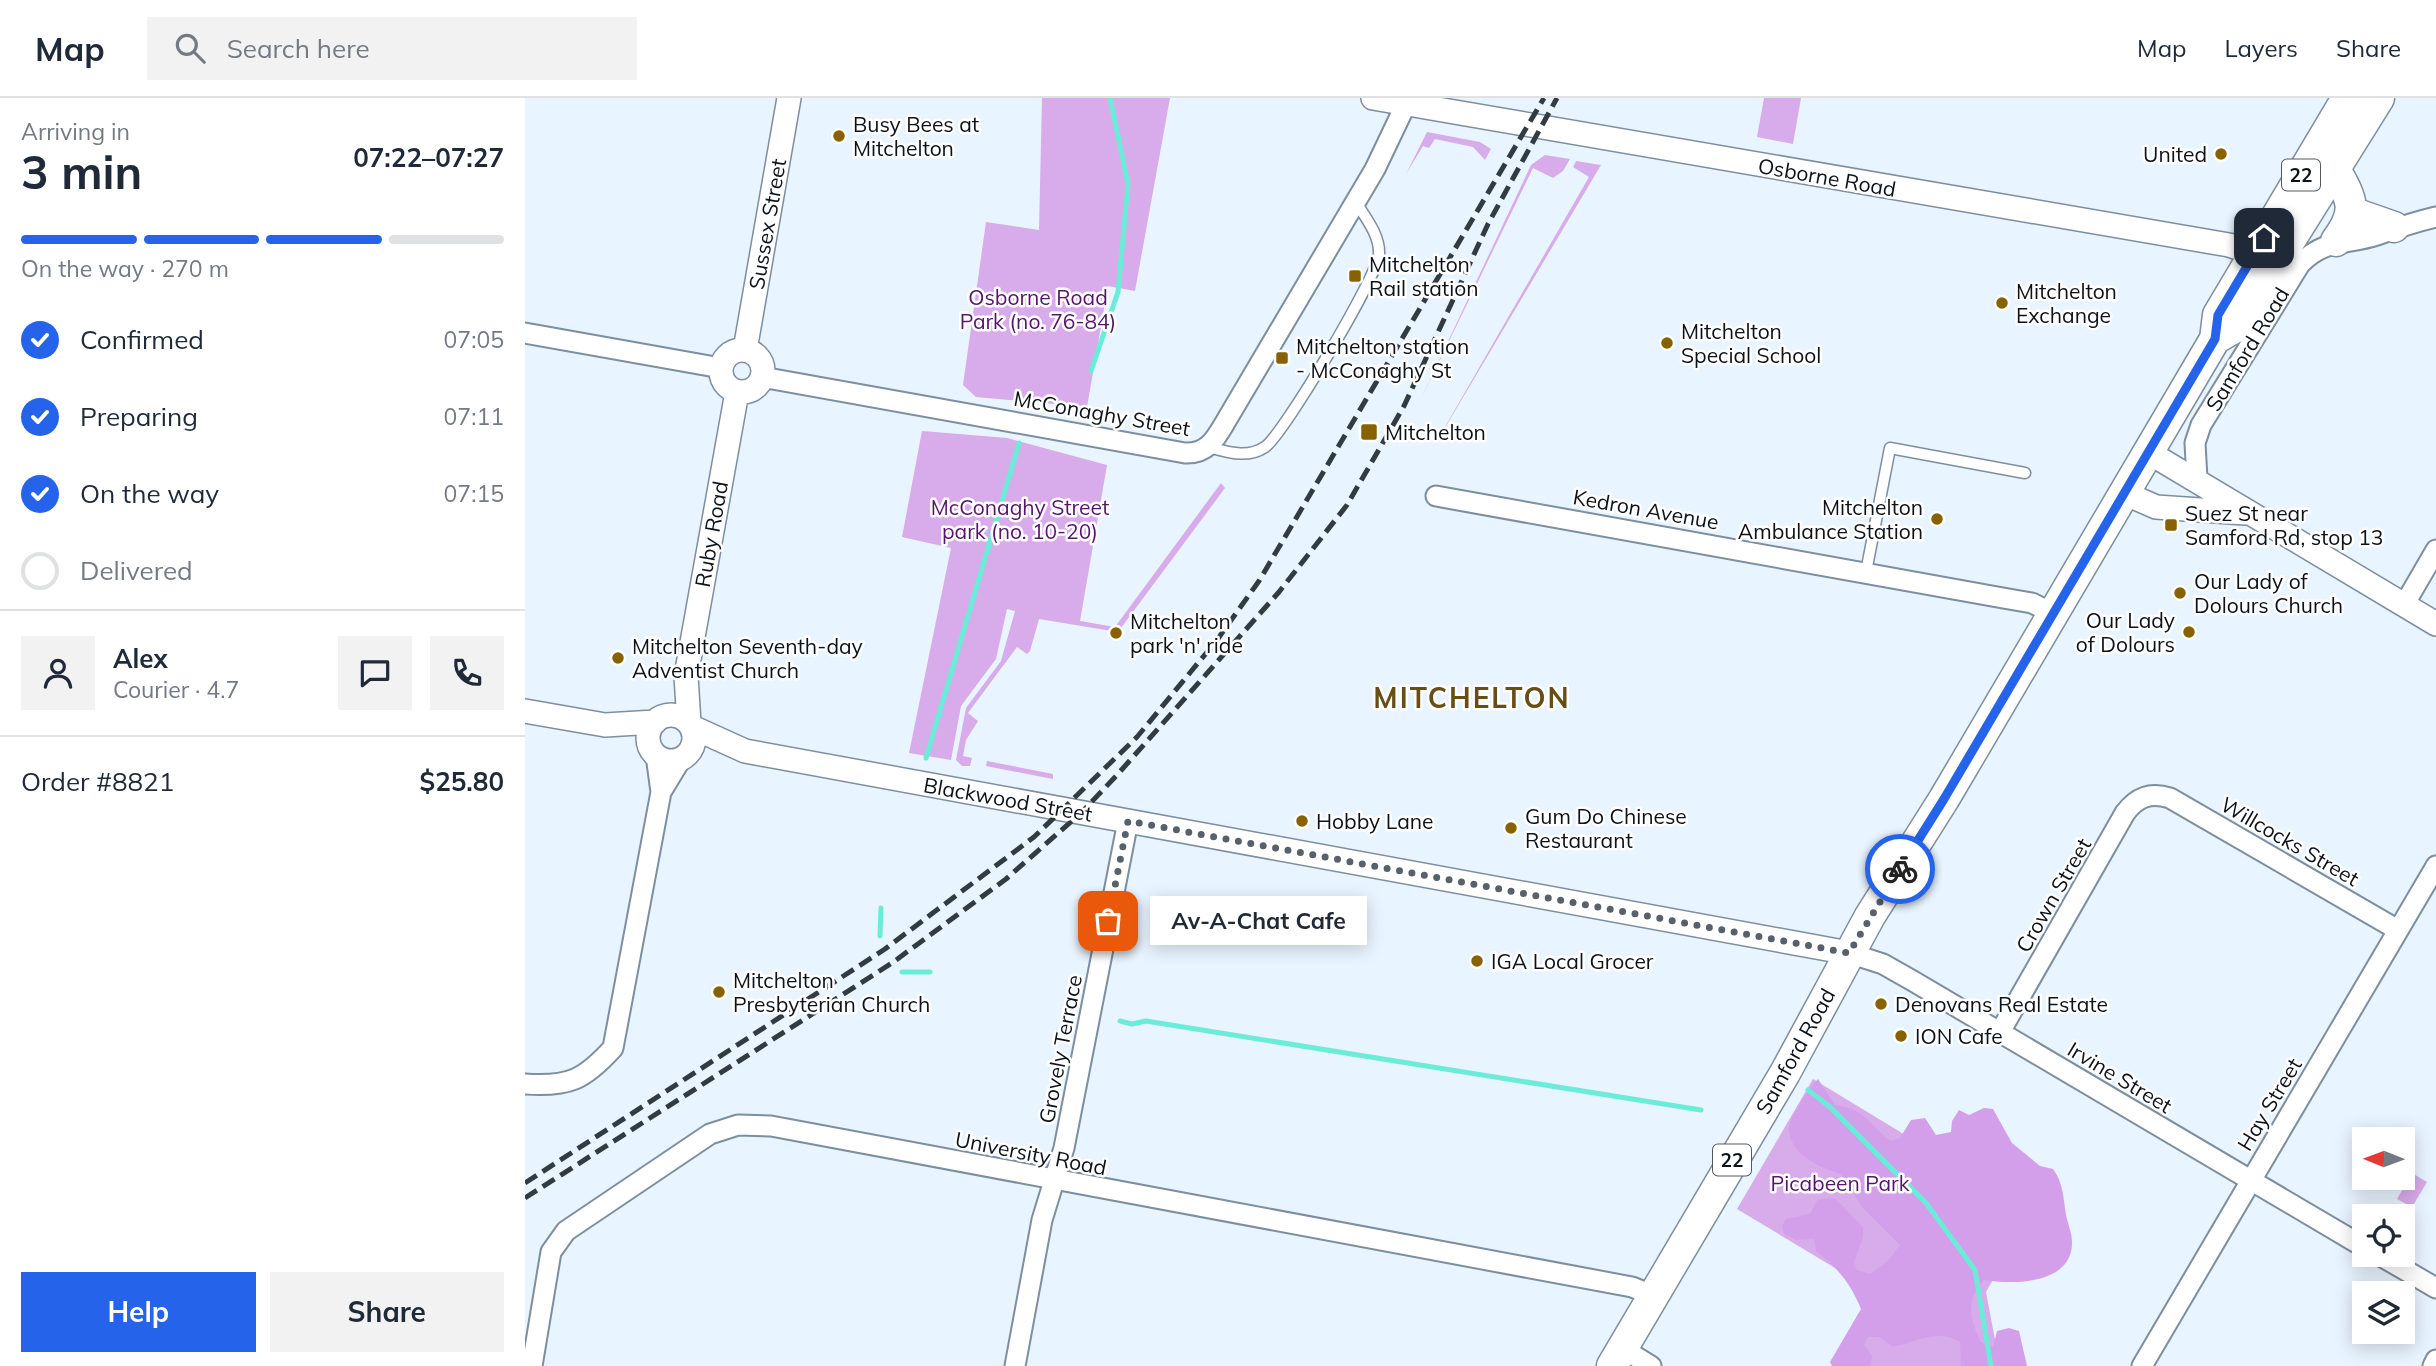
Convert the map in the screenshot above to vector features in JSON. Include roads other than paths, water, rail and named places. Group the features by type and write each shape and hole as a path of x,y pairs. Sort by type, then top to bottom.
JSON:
{"main road":[{"name":"Samford Road","path":"1617,1357 1785,1073 1849,953 2054,614 2215,339 2236,327 2267,257 2347,98"},
{"name":"Samford Road","path":"2267,257 2336,171 2379,98"},
{"path":"2336,171 2351,197 2351,212 2336,241"},
{"path":"2351,212 2394,227"}],"street":[{"name":"Sussex Street","path":"745,350 789,98"},
{"name":"Osborne Road","path":"1373,98 2229,246 2267,257"},
{"name":"McConaghy Street","path":"762,377 1185,453 1208,447 1356,201 1394,134 1406,104"},
{"path":"2336,241 2352,242 2394,227 2436,217"},
{"name":"Samford Road","path":"2197,479 2195,443 2201,425 2300,264 2308,256 2336,241"},
{"path":"525,333 721,368"},
{"path":"745,350 761,362 762,377 754,388 737,392 723,381 721,368 729,355 745,350"},
{"name":"Ruby Road","path":"690,725 686,676 737,392"},
{"path":"2148,452 2436,624"},
{"path":"2125,493 2155,507 2248,513"},
{"name":"Kedron Avenue","path":"1436,496 2032,603 2054,614"},
{"path":"2404,605 2436,550"},
{"name":"Ruby Road","path":"658,719 686,676"},
{"path":"525,710 605,725 677,715 690,725 694,743 661,792"},
{"path":"525,1084 564,1084 591,1072 613,1048 661,792 649,735 658,719"},
{"path":"605,725 668,761 683,757"},
{"name":"Blackwood Street","path":"690,725 745,751 1849,953"},
{"name":"Blackwood Street","path":"683,757 745,751"},
{"name":"Willcocks Street","path":"2157,795 2170,798 2398,930"},
{"name":"Crown Street","path":"2000,1032 2125,813 2136,801 2157,795"},
{"name":"Grovely Terrace","path":"1015,1366 1042,1220 1064,1148 1128,821"},
{"name":"Hay Street","path":"2142,1366 2436,866"},
{"name":"Irvine Street","path":"1849,953 1883,964 2352,1240"},
{"name":"University Road","path":"532,1366 551,1252 566,1231 710,1134 738,1125 771,1126 1632,1287 1652,1295"},
{"path":"2400,1267 2436,1288"},
{"path":"1617,1357 1651,1366"},
{"path":"2433,1366 2436,1360"}],"lane":[{"path":"1208,447 1240,454 1254,452 1269,444 1293,411 1377,266 1379,256 1376,236 1356,201"},
{"path":"1866,572 1890,448 2025,473"}],"waterway":[{"path":"1091,371 1118,292 1128,184 1110,98"},
{"path":"926,758 1019,443"},
{"path":"880,936 881,908"},
{"path":"902,972 930,972"},
{"path":"1120,1021 1132,1024 1146,1021 1701,1110"},
{"path":"1808,1090 1830,1107 1926,1203 1975,1270 1991,1366"}],"railway":[{"path":"525,1183 885,949 1034,837 1137,737 1217,640 1259,581 1544,98"},
{"path":"525,1198 892,963 1006,879 1082,812 1117,775 1279,592 1347,505 1404,406 1488,224 1557,98"}],"place":[{"name":"Busy Bees at Mitchelton","path":"839,136"},
{"name":"United","path":"2221,154"},
{"name":"Mitchelton Rail station","path":"1355,276"},
{"name":"Mitchelton Exchange","path":"2002,303"},
{"name":"Mitchelton Special School","path":"1667,343"},
{"name":"Mitchelton station - McConaghy St","path":"1282,358"},
{"name":"Mitchelton","path":"1369,432"},
{"name":"Mitchelton Ambulance Station","path":"1937,519"},
{"name":"Suez St near Samford Rd, stop 13","path":"2171,525"},
{"name":"Our Lady of Dolours Church","path":"2180,593"},
{"name":"Our Lady of Dolours","path":"2189,632"},
{"name":"Mitchelton park 'n' ride","path":"1116,633"},
{"name":"Mitchelton Seventh-day Adventist Church","path":"618,658"},
{"name":"Hobby Lane","path":"1302,821"},
{"name":"Gum Do Chinese Restaurant","path":"1511,828"},
{"name":"Av-A-Chat Cafe","path":"1108,921"},
{"name":"IGA Local Grocer","path":"1477,961"},
{"name":"Mitchelton Presbyterian Church","path":"719,992"},
{"name":"Denovans Real Estate","path":"1881,1004"},
{"name":"ION Cafe","path":"1901,1036"}],"district":[{"name":"MITCHELTON","path":"1472,697"}],"park label":[{"name":"Osborne Road Park (no. 76-84)","path":"1038,309"},
{"name":"McConaghy Street park (no. 10-20)","path":"1020,519"},
{"name":"Picabeen Park","path":"1840,1183"}]}
